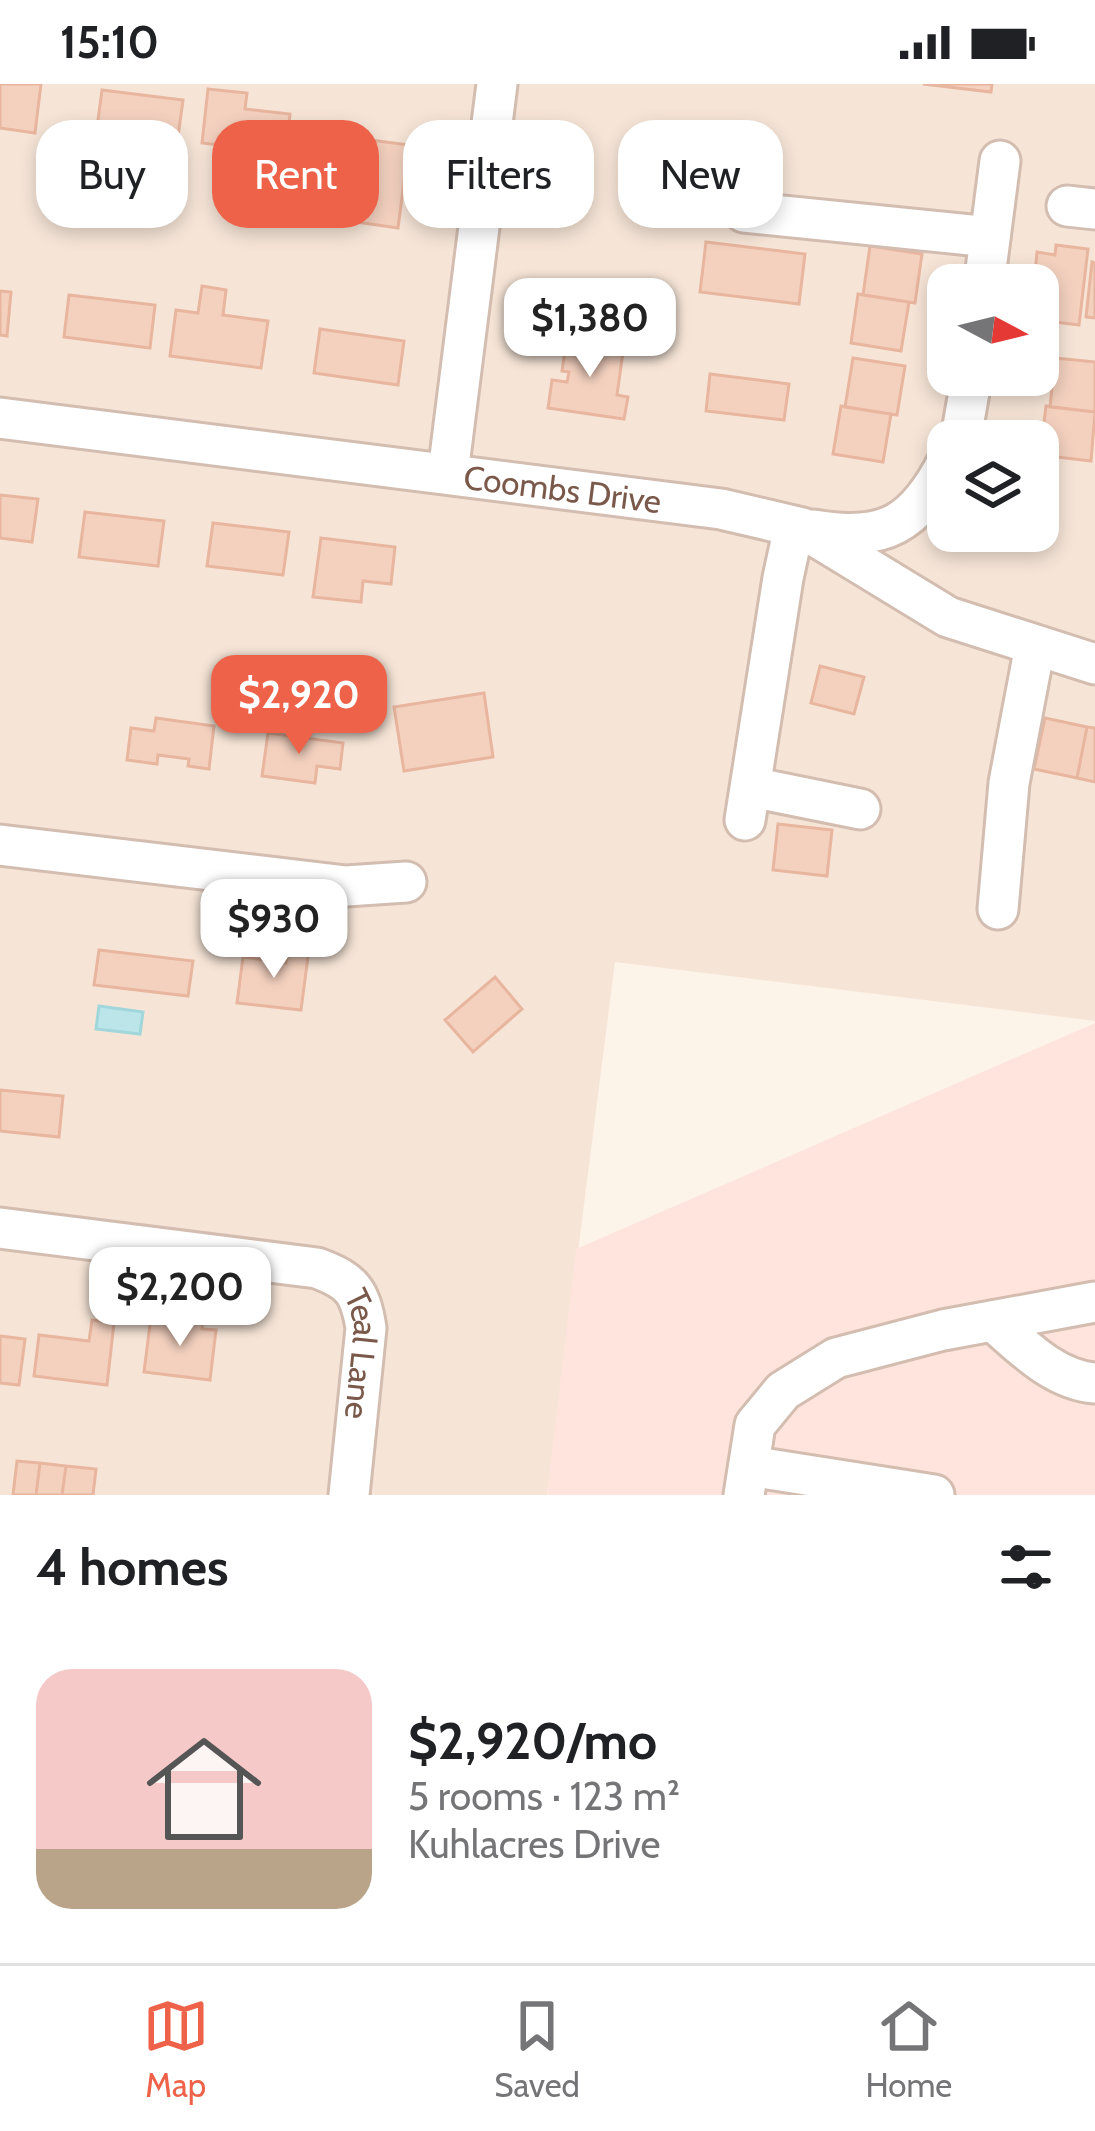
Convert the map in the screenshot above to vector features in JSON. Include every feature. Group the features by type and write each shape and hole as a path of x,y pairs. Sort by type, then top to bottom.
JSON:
{"street":[{"path":"448,473 497,84"},
{"path":"987,264 1000,161"},
{"path":"783,216 990,237"},
{"name":"Coombs Drive","path":"0,418 721,509 798,528 948,617 1094,663"},
{"path":"860,809 748,803 783,578 798,528 849,536 872,533 904,518 927,498"},
{"path":"998,909 1009,783 1035,646"},
{"path":"0,845 346,886 406,882"},
{"name":"Teal Lane","path":"0,1228 317,1268 344,1278 362,1303 366,1328 349,1495"},
{"path":"934,1495 746,1480 755,1425 783,1391 836,1358 943,1330 1095,1302"},
{"path":"993,1321 1062,1374 1095,1383"}],"shaded area":[{"path":"0,84 1095,84 1095,1021 615,962 547,1495 0,1495"},
{"path":"1095,1023 1095,1495 547,1495 576,1249"}],"water":[{"path":"99,1006 143,1012 140,1034 96,1029"}],"building":[{"path":"0,84 41,84 35,133 0,128"},
{"path":"923,84 992,84 991,92"},
{"path":"208,89 247,93 245,109 290,114 289,120 212,120 212,144 202,143"},
{"path":"102,90 183,100 180,120 98,120"},
{"path":"379,141 403,144 398,228 379,225"},
{"path":"706,242 805,254 799,304 700,292"},
{"path":"1056,245 1088,249 1079,325 1059,323 1059,264 1036,264 1037,252 1055,255"},
{"path":"870,246 922,254 915,303 863,295"},
{"path":"1095,263 1095,318 1086,317"},
{"path":"202,286 226,290 223,315 268,321 261,368 170,356 176,310 198,313"},
{"path":"0,291 11,292 7,336 0,335"},
{"path":"858,294 909,302 901,351 851,343"},
{"path":"69,295 155,305 150,348 64,337"},
{"path":"320,329 404,341 398,385 314,373"},
{"path":"567,337 624,345 617,395 628,397 624,419 548,408 552,380 567,382 569,372 562,371"},
{"path":"853,358 905,366 897,415 845,407"},
{"path":"1059,358 1095,362 1095,412 1050,407 1051,396 1059,396"},
{"path":"710,374 789,384 784,420 706,411"},
{"path":"841,406 891,414 883,462 833,454"},
{"path":"1046,406 1095,412 1091,461 1059,457 1059,420 1044,420"},
{"path":"0,495 38,499 32,542 0,538"},
{"path":"85,512 164,521 158,566 79,557"},
{"path":"213,523 289,532 283,575 207,566"},
{"path":"321,538 395,547 391,584 363,581 361,602 313,597"},
{"path":"820,666 864,677 854,714 811,703"},
{"path":"484,693 493,757 404,771 394,707"},
{"path":"156,718 214,726 209,769 188,766 189,759 158,755 157,764 127,760 131,728 154,731"},
{"path":"1045,718 1087,727 1077,778 1034,769"},
{"path":"1087,727 1095,728 1095,782 1077,778"},
{"path":"268,733 343,743 340,769 317,766 315,783 262,776"},
{"path":"778,824 832,830 827,876 773,870"},
{"path":"288,947 309,949 301,1010 237,1003 243,957 286,963"},
{"path":"99,950 193,961 188,996 94,985"},
{"path":"495,977 522,1009 473,1052 445,1020"},
{"path":"0,1090 63,1096 59,1137 0,1131"},
{"path":"151,1317 216,1330 210,1380 144,1372"},
{"path":"92,1320 114,1323 107,1385 34,1376 39,1335 89,1341"},
{"path":"0,1336 25,1339 19,1385 0,1383"},
{"path":"17,1461 40,1463 36,1495 13,1495"},
{"path":"40,1463 66,1466 62,1495 36,1495"},
{"path":"66,1466 96,1469 93,1495 62,1495"}]}
